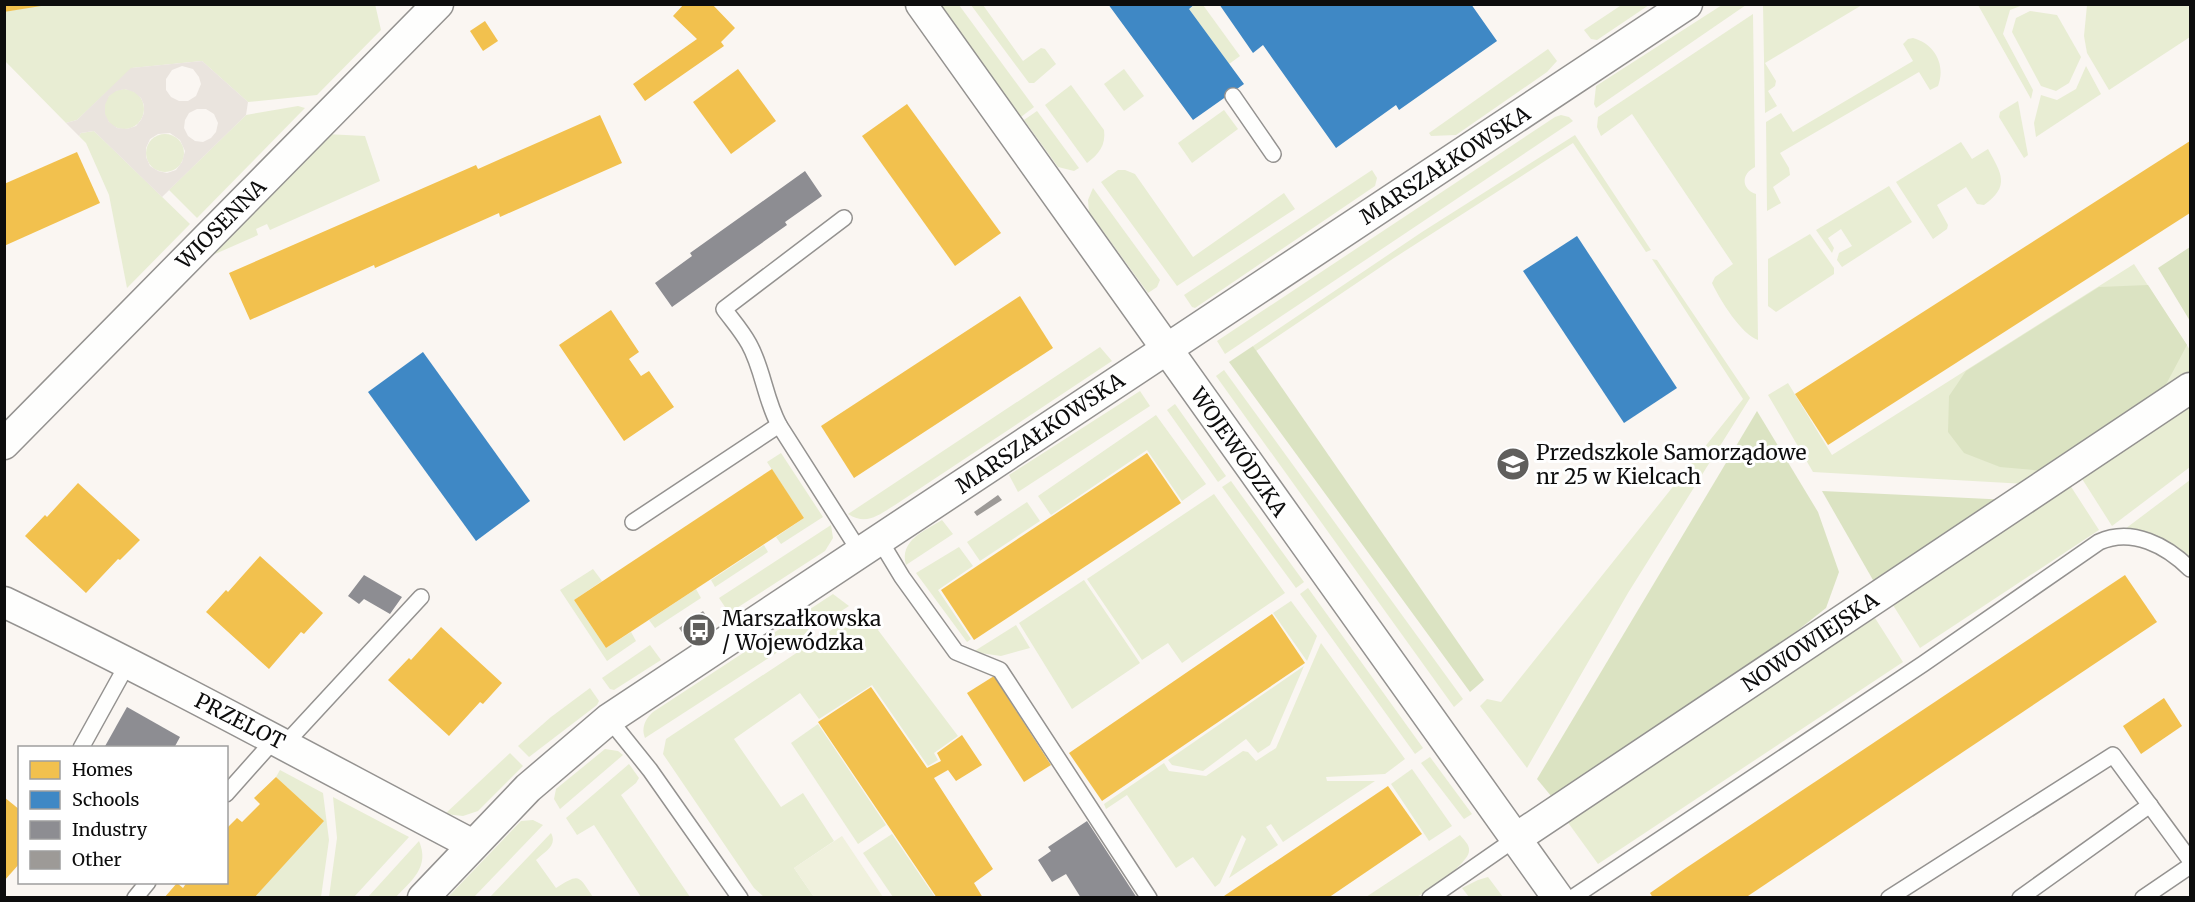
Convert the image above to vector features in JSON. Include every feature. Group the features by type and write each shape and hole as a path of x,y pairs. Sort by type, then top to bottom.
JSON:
{"street":[{"name":"WIOSENNA","path":"4,444 438,4"},
{"name":"WOJEWÓDZKA","path":"921,4 1558,897"},
{"name":"MARSZAŁKOWSKA","path":"423,897 528,788 609,719 1687,4"},
{"name":"NOWOWIEJSKA","path":"1515,839 2190,388"},
{"name":"PRZELOT","path":"4,602 128,663 473,845"}],"lane":[{"path":"1233,96 1273,154"},
{"path":"844,218 724,309 750,344 761,373 770,410 778,425 869,545 902,577 956,652 1000,670 1149,897"},
{"path":"633,522 778,425"},
{"path":"1572,897 1923,664 2099,542 2111,537 2142,539 2161,546 2190,569"},
{"path":"228,792 421,597"},
{"path":"82,746 128,663"},
{"path":"609,719 650,770 740,897"},
{"path":"1890,897 2113,755 2190,860"},
{"path":"2020,897 2151,805"},
{"name":"NOWOWIEJSKA","path":"1430,897 1515,839"},
{"path":"2143,897 2190,866"},
{"path":"135,897 146,884"}],"green space":[{"path":"47,4 375,4 381,30 317,95 248,102 202,61 132,68 77,120 66,123 5,61 4,12"},
{"path":"1623,4 1649,5 1597,40 1591,39 1584,30"},
{"path":"940,5 959,5 1034,107 1021,117"},
{"path":"971,5 983,5 1023,61 1041,48 1045,49 1056,64 1034,83 1029,83"},
{"path":"1195,5 1203,5 1240,56 1229,64 1189,9"},
{"path":"1722,5 1746,5 1596,108 1594,104 1596,86"},
{"path":"1763,5 1862,5 1765,63 1776,81 1775,86 1768,91 1777,106 1765,113"},
{"path":"1978,5 2023,5 2010,10 2003,34 2033,90 2031,99"},
{"path":"2087,5 2190,5 2190,37 2109,90 2087,53 2084,36"},
{"path":"2030,11 2057,15 2081,57 2069,83 2056,91 2041,86 2012,32 2016,18"},
{"path":"1753,14 1755,167 1747,173 1745,185 1756,194 1758,340 1751,337 1738,324 1712,283 1715,277 1733,264 1632,114 1601,136 1597,127 1598,117"},
{"path":"1913,38 1927,45 1937,56 1941,70 1938,86 1930,90 1919,72 1780,153 1789,168 1790,175 1773,187 1781,203 1767,211 1766,122 1781,113 1793,132 1913,61 1903,44"},
{"path":"1548,49 1557,61 1547,72 1456,135 1431,136 1429,133"},
{"path":"2086,66 2101,94 2036,137 2034,123 2041,95 2057,100 2076,89"},
{"path":"1124,69 1144,96 1124,111 1104,84"},
{"path":"1071,85 1104,130 1101,149 1087,163 1045,105"},
{"path":"124,89 138,95 144,109 138,123 124,129 110,123 104,109 110,95"},
{"path":"2018,101 2028,155 2024,158 1999,117 2000,112"},
{"path":"298,106 305,108 197,218 169,190 246,115"},
{"path":"1224,110 1238,129 1192,163 1178,143"},
{"path":"1037,111 1079,168 1074,171 1058,167 1024,120"},
{"path":"1561,115 1573,121 1225,354 1217,341"},
{"path":"94,131 190,224 127,288 109,195 86,143 79,136 81,133"},
{"path":"165,134 179,139 184,153 179,167 165,172 151,167 146,153 151,139"},
{"path":"326,134 365,136 380,181 270,230 267,224 256,229 258,235 206,258"},
{"path":"1575,135 1651,250 1646,252 1573,143 1394,258 1256,351 1253,346 1422,232"},
{"path":"1961,142 1972,159 1988,149 2000,172 2001,185 1998,192 1984,205 1977,204 1966,187 1937,205 1948,225 1947,229 1933,239 1896,182"},
{"path":"1118,170 1135,174 1193,257 1284,193 1295,209 1177,286 1101,182"},
{"path":"1372,170 1377,178 1375,186 1195,308 1192,307 1184,295"},
{"path":"1889,186 1912,222 1842,267 1837,260 1839,253 1852,246 1841,229 1828,238 1834,248 1832,253 1816,230"},
{"path":"1093,188 1160,280 1157,287 1148,293 1089,212 1088,200"},
{"path":"1810,234 1834,268 1834,274 1776,312 1768,306 1768,259"},
{"path":"2190,247 2190,321 2158,268"},
{"path":"1652,259 1657,260 1750,398 1628,593 1527,768 1480,706 1487,699 1501,702 1743,399"},
{"path":"2134,264 2190,350 2190,371 2026,484 1813,472 1768,395 1788,383 1832,455"},
{"path":"2148,285 2187,345 2163,390 2044,471 2000,467 1964,453 1948,432 1949,396 1966,371 2099,287"},
{"path":"1253,346 1484,680 1470,692 1229,362"},
{"path":"1100,347 1112,361 895,505 867,519 848,514"},
{"path":"1224,370 1463,699 1454,707 1216,376"},
{"path":"1140,391 1150,406 1018,492 1009,475"},
{"path":"2190,396 2190,467 2112,526 2079,474"},
{"path":"1175,404 1226,476 1218,482 1167,410"},
{"path":"1757,411 1818,512 1839,572 1826,608 1739,677 1556,802 1537,779"},
{"path":"1156,415 1206,484 1182,501 1147,450 1051,515 1038,496"},
{"path":"781,453 823,517 781,544 776,537 804,518 767,462"},
{"path":"2190,480 2190,557 2160,537 2125,529"},
{"path":"1231,481 1304,582 1296,588 1222,487"},
{"path":"2068,482 2099,530 1920,648 1891,602"},
{"path":"1822,491 2010,500 1877,587"},
{"path":"1214,494 1285,593 1182,663 1168,643 1142,660 1087,579"},
{"path":"1027,502 1040,521 980,561 967,542"},
{"path":"942,520 953,534 906,565 906,549 910,543 921,532"},
{"path":"831,525 833,538 825,551 729,613 719,598"},
{"path":"764,545 768,552 715,587 711,580"},
{"path":"959,547 973,566 938,590 971,639 967,642 916,573"},
{"path":"593,569 602,581 574,600 606,648 631,632 636,641 607,661 560,590"},
{"path":"1084,580 1140,663 1072,709 1019,623"},
{"path":"1308,588 1423,748 1415,754 1300,594"},
{"path":"696,589 701,598 655,628 649,620"},
{"path":"833,594 849,606 645,738 644,724 653,712"},
{"path":"1291,601 1317,636 1307,661 1273,613"},
{"path":"860,611 882,622 878,630 958,736 934,753 938,760 928,766 872,685 819,719 800,693 734,739 781,807 803,793 834,841 794,868 814,897 764,897 754,888 663,754 666,739"},
{"path":"1875,618 1903,662 1598,864 1564,817"},
{"path":"1016,625 1030,648 1001,656 973,652"},
{"path":"1321,643 1405,759 1385,774 1326,777 1327,781 1375,781 1283,842 1271,824 1266,827 1278,845 1229,878 1246,839 1242,835 1220,883 1215,887 1193,857 1176,868 1127,795 1106,809 1104,804 1164,763 1169,771 1206,776 1243,751 1248,752 1256,761 1276,748"},
{"path":"650,645 661,660 614,690 610,689 602,678"},
{"path":"1304,666 1270,745 1258,753 1246,739 1203,771 1172,765 1168,760"},
{"path":"590,688 599,701 597,705 529,757 518,746 551,717"},
{"path":"818,724 886,825 858,844 791,743"},
{"path":"605,749 618,751 623,755 560,809 554,799 556,789"},
{"path":"510,753 523,766 478,811 463,816 445,814"},
{"path":"1430,757 1472,814 1464,819 1421,763"},
{"path":"629,764 639,778 621,795 690,897 641,897 594,825 577,835 566,818"},
{"path":"1412,769 1452,826 1429,841 1391,784"},
{"path":"280,770 323,793 329,840 321,897 254,898 323,821 276,777"},
{"path":"333,797 409,837 354,897 329,897 337,838"},
{"path":"533,820 543,825 474,897 448,897 521,821"},
{"path":"551,833 553,842 536,860 556,888 574,878 584,884 593,897 490,897"},
{"path":"892,834 935,897 893,897 863,853"},
{"path":"1460,835 1469,847 1467,856 1454,871 1426,892 1407,899 1366,897"},
{"path":"842,836 883,897 814,897 794,868"},
{"path":"419,841 422,850 421,866 408,885 396,897 368,897"},
{"path":"1488,877 1503,897 1469,897 1462,888 1478,880"}],"shaded area":[{"path":"202,61 248,102 246,115 162,197 94,131 81,133 79,136 66,123 77,120 131,68","holes":["182,66 193,69 201,84 196,96 188,101 179,101 171,97 166,90 166,79 172,70","125,89 141,98 144,113 136,126 127,129 117,128 109,122 105,114 105,105 109,96","197,109 206,109 214,114 218,123 216,132 211,138 203,142 195,141 188,136 184,128 189,113","170,133 180,140 185,151 182,162 176,170 167,173 150,166 146,157 146,148 150,139 158,134"]}],"building: Homes":[{"path":"4,4 41,4 41,6 4,12"},
{"path":"684,4 712,4 735,28 721,42 724,46 645,101 633,84 697,39 673,16"},
{"path":"485,21 498,41 483,51 470,31"},
{"path":"738,69 776,121 731,154 693,102"},
{"path":"907,104 1001,233 955,266 862,136"},
{"path":"600,115 622,163 500,217 499,213 375,268 374,265 250,320 229,273 476,165 478,169"},
{"path":"2190,141 2190,213 1828,445 1795,394"},
{"path":"77,152 100,203 4,246 4,184"},
{"path":"1020,296 1053,348 854,478 821,426"},
{"path":"611,310 639,352 629,359 641,376 649,371 674,407 624,441 559,345"},
{"path":"1147,453 1181,503 974,640 941,590"},
{"path":"772,469 804,518 606,648 574,600"},
{"path":"78,483 140,540 120,560 118,559 86,593 25,536 45,515 47,517"},
{"path":"260,556 323,613 304,634 301,632 269,669 206,612 226,590 228,592"},
{"path":"2125,575 2157,622 1745,898 1653,898 1650,893 1686,868"},
{"path":"1272,614 1305,663 1102,801 1069,753"},
{"path":"441,627 502,683 483,704 480,702 449,736 388,680 409,658 411,660"},
{"path":"994,676 1051,765 1024,782 967,693"},
{"path":"871,687 927,768 941,761 937,753 962,735 982,765 956,781 948,770 934,778 993,869 974,883 983,898 937,898 818,722"},
{"path":"2164,698 2182,726 2141,754 2123,726"},
{"path":"276,777 324,821 254,898 164,898 176,884 183,888 186,884 228,884 228,827 237,818 242,822 260,804 254,798"},
{"path":"1388,786 1422,834 1328,898 1221,898"},
{"path":"4,797 18,808 18,865 4,881"}],"building: Schools":[{"path":"1108,4 1195,4 1189,9 1244,84 1193,120"},
{"path":"1219,4 1471,4 1497,41 1399,110 1396,105 1336,148 1263,45 1253,53"},
{"path":"1577,236 1677,388 1624,423 1523,271"},
{"path":"423,352 530,501 476,541 368,392"}],"building: Industry":[{"path":"805,171 822,196 785,222 787,225 672,307 655,283 692,256 690,253"},
{"path":"364,575 402,597 390,614 364,599 359,604 348,596"},
{"path":"127,707 180,737 175,746 105,746"},
{"path":"1087,821 1137,898 1081,898 1066,874 1052,882 1038,860 1051,851 1048,847"}],"building: Other":[{"path":"998,495 1002,500 977,516 974,512"},
{"path":"703,611 708,618 684,635 679,628"}],"place":[{"name":"Przedszkole Samorządowe nr 25 w Kielcach","path":"1513,464"},
{"name":"Marszałkowska / Wojewódzka","path":"699,630"}]}
